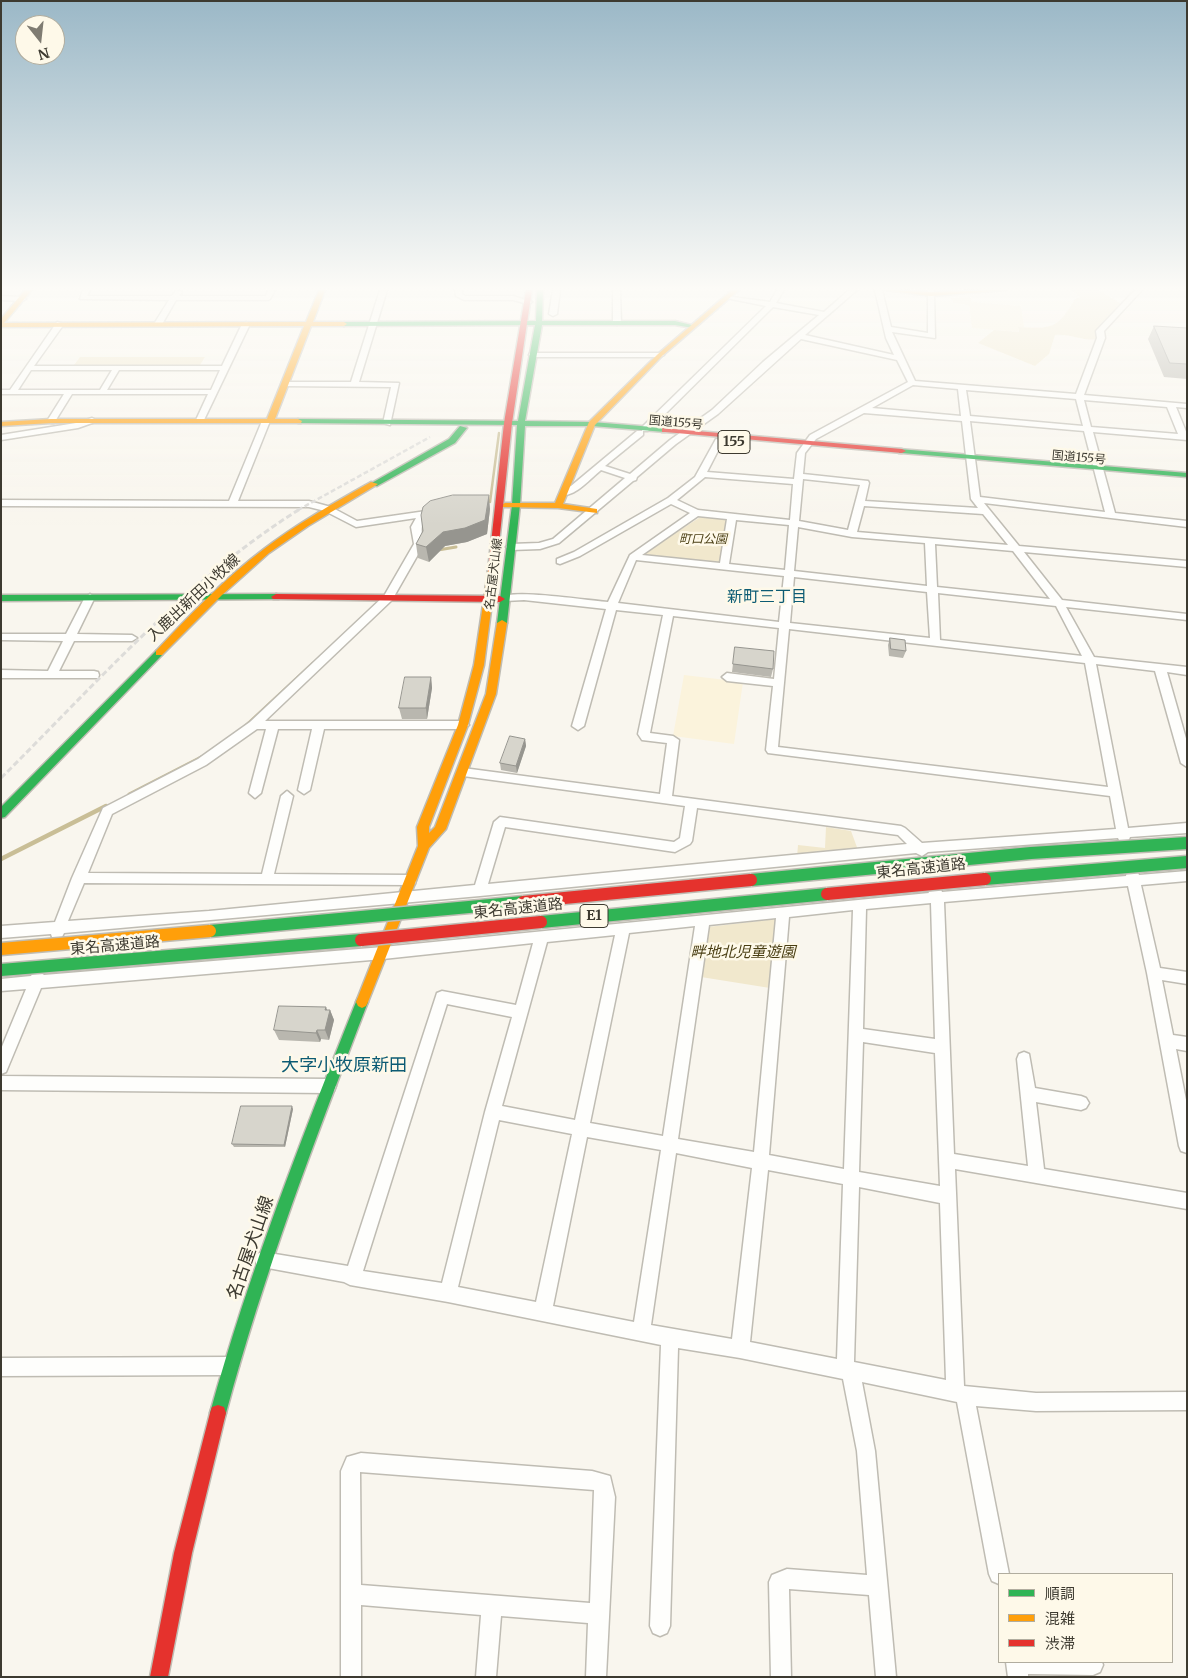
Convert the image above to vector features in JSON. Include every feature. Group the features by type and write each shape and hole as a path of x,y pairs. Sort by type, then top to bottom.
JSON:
{"main road":[{"path":"272,421 292,368"},
{"name":"名古屋犬山線","path":"424,846 423,827 463,725 479,664 489,599 496,505 516,368"},
{"name":"名古屋犬山線","path":"159,1677 183,1553 230,1366 263,1260 328,1086 383,953 410,880 424,846 440,829 463,772 490,694 497,665 516,505 521,426 531,368"},
{"path":"558,506 591,426 647,368"},
{"name":"国道155号","path":"1,424 92,420 200,420 591,426 1098,470 1187,480"},
{"name":"国道155号","path":"272,421 380,427 463,428 508,426"},
{"name":"入鹿出新田小牧線","path":"1,814 27,785 230,581 282,539 328,509 452,441 463,428"},
{"name":"国道155号","path":"684,435 719,441 805,446"},
{"name":"国道155号","path":"1098,470 1187,475"},
{"path":"496,505 558,506 594,511"},
{"path":"1,598 215,596 505,598"},
{"name":"東名高速道路","path":"1,949 267,926 1031,853 1187,843"},
{"name":"東名高速道路","path":"1,970 274,948 1032,874 1187,862"}],"street":[{"path":"12,392 29,368"},
{"path":"102,392 117,368"},
{"path":"200,420 225,368"},
{"path":"354,384 359,368"},
{"path":"564,493 574,488 642,431 706,368"},
{"path":"511,547 540,546 556,541 684,435 715,412 763,368"},
{"path":"904,368 912,384"},
{"path":"1090,368 1079,397 1111,515"},
{"path":"285,384 396,385 387,423"},
{"path":"1116,792 772,750 801,453 813,437 912,384 1187,406"},
{"path":"962,388 976,498 1059,603 1090,660 1187,1146"},
{"path":"1,392 214,392"},
{"path":"51,421 70,392"},
{"path":"862,410 1185,437 1170,404"},
{"path":"1,438 78,425 92,420"},
{"path":"232,504 272,421"},
{"path":"560,561 578,554 670,500 700,479 719,441"},
{"path":"576,462 633,478"},
{"path":"702,474 865,483 852,534"},
{"path":"976,498 1111,515 1186,527"},
{"path":"670,500 696,513 794,523 852,534 1187,564"},
{"path":"1,503 309,504 328,509 356,524 422,516 437,508"},
{"path":"860,503 986,511"},
{"path":"578,726 612,606 633,557 696,513"},
{"path":"1,1067 107,811 204,762 234,743 254,725 388,598 418,544 416,527 422,516"},
{"path":"724,567 732,516"},
{"path":"930,541 935,642"},
{"path":"633,557 1187,617"},
{"path":"52,674 90,597"},
{"path":"505,598 524,597 669,612 1187,671"},
{"path":"665,800 673,740 646,738 644,734 669,612"},
{"path":"1,637 132,638"},
{"path":"1160,668 1187,763"},
{"path":"1,674 94,675"},
{"path":"727,677 779,684"},
{"path":"254,725 463,725"},
{"path":"255,793 273,725"},
{"path":"304,790 319,725"},
{"path":"463,772 901,831 921,848 937,897 941,1047 960,1394 999,1573"},
{"path":"266,878 287,796"},
{"path":"480,891 500,822 675,847 686,841 691,804"},
{"path":"1,932 209,916 921,848 1187,828"},
{"path":"1,985 383,953 860,904 1187,876"},
{"path":"78,878 410,880"},
{"path":"860,904 851,1179 848,1371 866,1452 886,1677"},
{"path":"740,1349 761,1161 783,912"},
{"path":"202,968 209,916"},
{"path":"641,1332 703,920"},
{"path":"543,1312 580,1127 623,929"},
{"path":"448,1293 493,1112 542,936"},
{"path":"1154,973 1187,978"},
{"path":"520,1012 442,997 353,1275 350,1277 448,1293 670,1338 740,1349 960,1394 1036,1402 1187,1401"},
{"path":"856,1034 941,1047"},
{"path":"1167,1041 1187,1044"},
{"path":"1024,1059 1037,1176"},
{"path":"1,1083 328,1086"},
{"path":"1028,1094 1081,1103"},
{"path":"493,1112 948,1196"},
{"path":"947,1160 1187,1201"},
{"path":"263,1260 353,1275"},
{"path":"660,1626 670,1338"},
{"path":"1,1367 230,1366"},
{"path":"351,1677 350,1471 354,1464 361,1462 592,1480 603,1483 605,1489 596,1677"},
{"path":"781,1677 779,1582 788,1579 878,1586"},
{"path":"350,1594 600,1614"},
{"path":"486,1677 492,1605"},
{"path":"1017,1663 1018,1677"},
{"path":"1023,1663 1034,1665 1093,1665"}],"shaded area":[{"path":"684,675 743,682 734,744 673,736"}],"green space":[{"name":"町口公園","path":"702,516 729,520 722,562 646,555 644,553"},
{"path":"826,827 851,831 858,850 797,857 798,845 825,848"},
{"name":"畔地北児童遊園","path":"776,919 770,988 701,977 708,927"}],"building":[{"path":"453,495 489,495 485,520 465,528 443,532 426,547 416,544 423,531 421,515 423,507 430,501"},
{"path":"890,638 905,640 906,651 891,649"},
{"path":"735,647 774,651 773,669 733,664"},
{"path":"405,677 431,677 426,708 399,708"},
{"path":"510,736 525,739 516,766 500,763"},
{"path":"279,1006 326,1007 325,1010 330,1010 325,1030 317,1030 316,1033 274,1030"},
{"path":"241,1106 292,1106 284,1145 232,1144"}],"waterway":[{"path":"490,502 499,433"},
{"path":"438,550 456,547"},
{"path":"243,728 313,663"},
{"path":"129,794 203,756"},
{"path":"1,859 106,806"}],"railway":[{"path":"298,510 430,437"},
{"path":"1,778 107,670 180,601 258,537 300,509"}],"traffic: fast":[{"path":"502,623 516,505 521,423 531,368"},
{"path":"298,421 592,424 665,430"},
{"path":"374,484 452,441 463,428"},
{"path":"902,451 1187,475"},
{"path":"1,598 276,597"},
{"path":"1,814 159,653"},
{"path":"751,880 1031,853 1187,843"},
{"path":"985,879 1187,862"},
{"path":"541,922 827,894"},
{"path":"210,931 523,902"},
{"path":"1,970 361,940"},
{"path":"218,1413 232,1360 265,1257 362,1002"}],"traffic: slow":[{"path":"270,421 291,368"},
{"path":"558,506 592,424 647,368"},
{"path":"1,424 51,421 298,421"},
{"path":"159,653 218,593 266,551 316,517 374,484"},
{"path":"505,505 558,506 594,511"},
{"path":"424,846 423,827 463,725 479,665 492,571"},
{"path":"362,1002 424,846 440,829 491,694 502,623"},
{"path":"1,949 210,931"}],"traffic: jam":[{"path":"492,571 508,423 517,368"},
{"path":"665,430 902,451"},
{"path":"276,597 500,599"},
{"path":"827,894 985,879"},
{"path":"523,902 751,880"},
{"path":"361,940 541,922"},
{"path":"159,1677 183,1553 218,1413"}],"district":[{"name":"新町三丁目","path":"767,597"},
{"name":"大字小牧原新田","path":"344,1066"}]}
